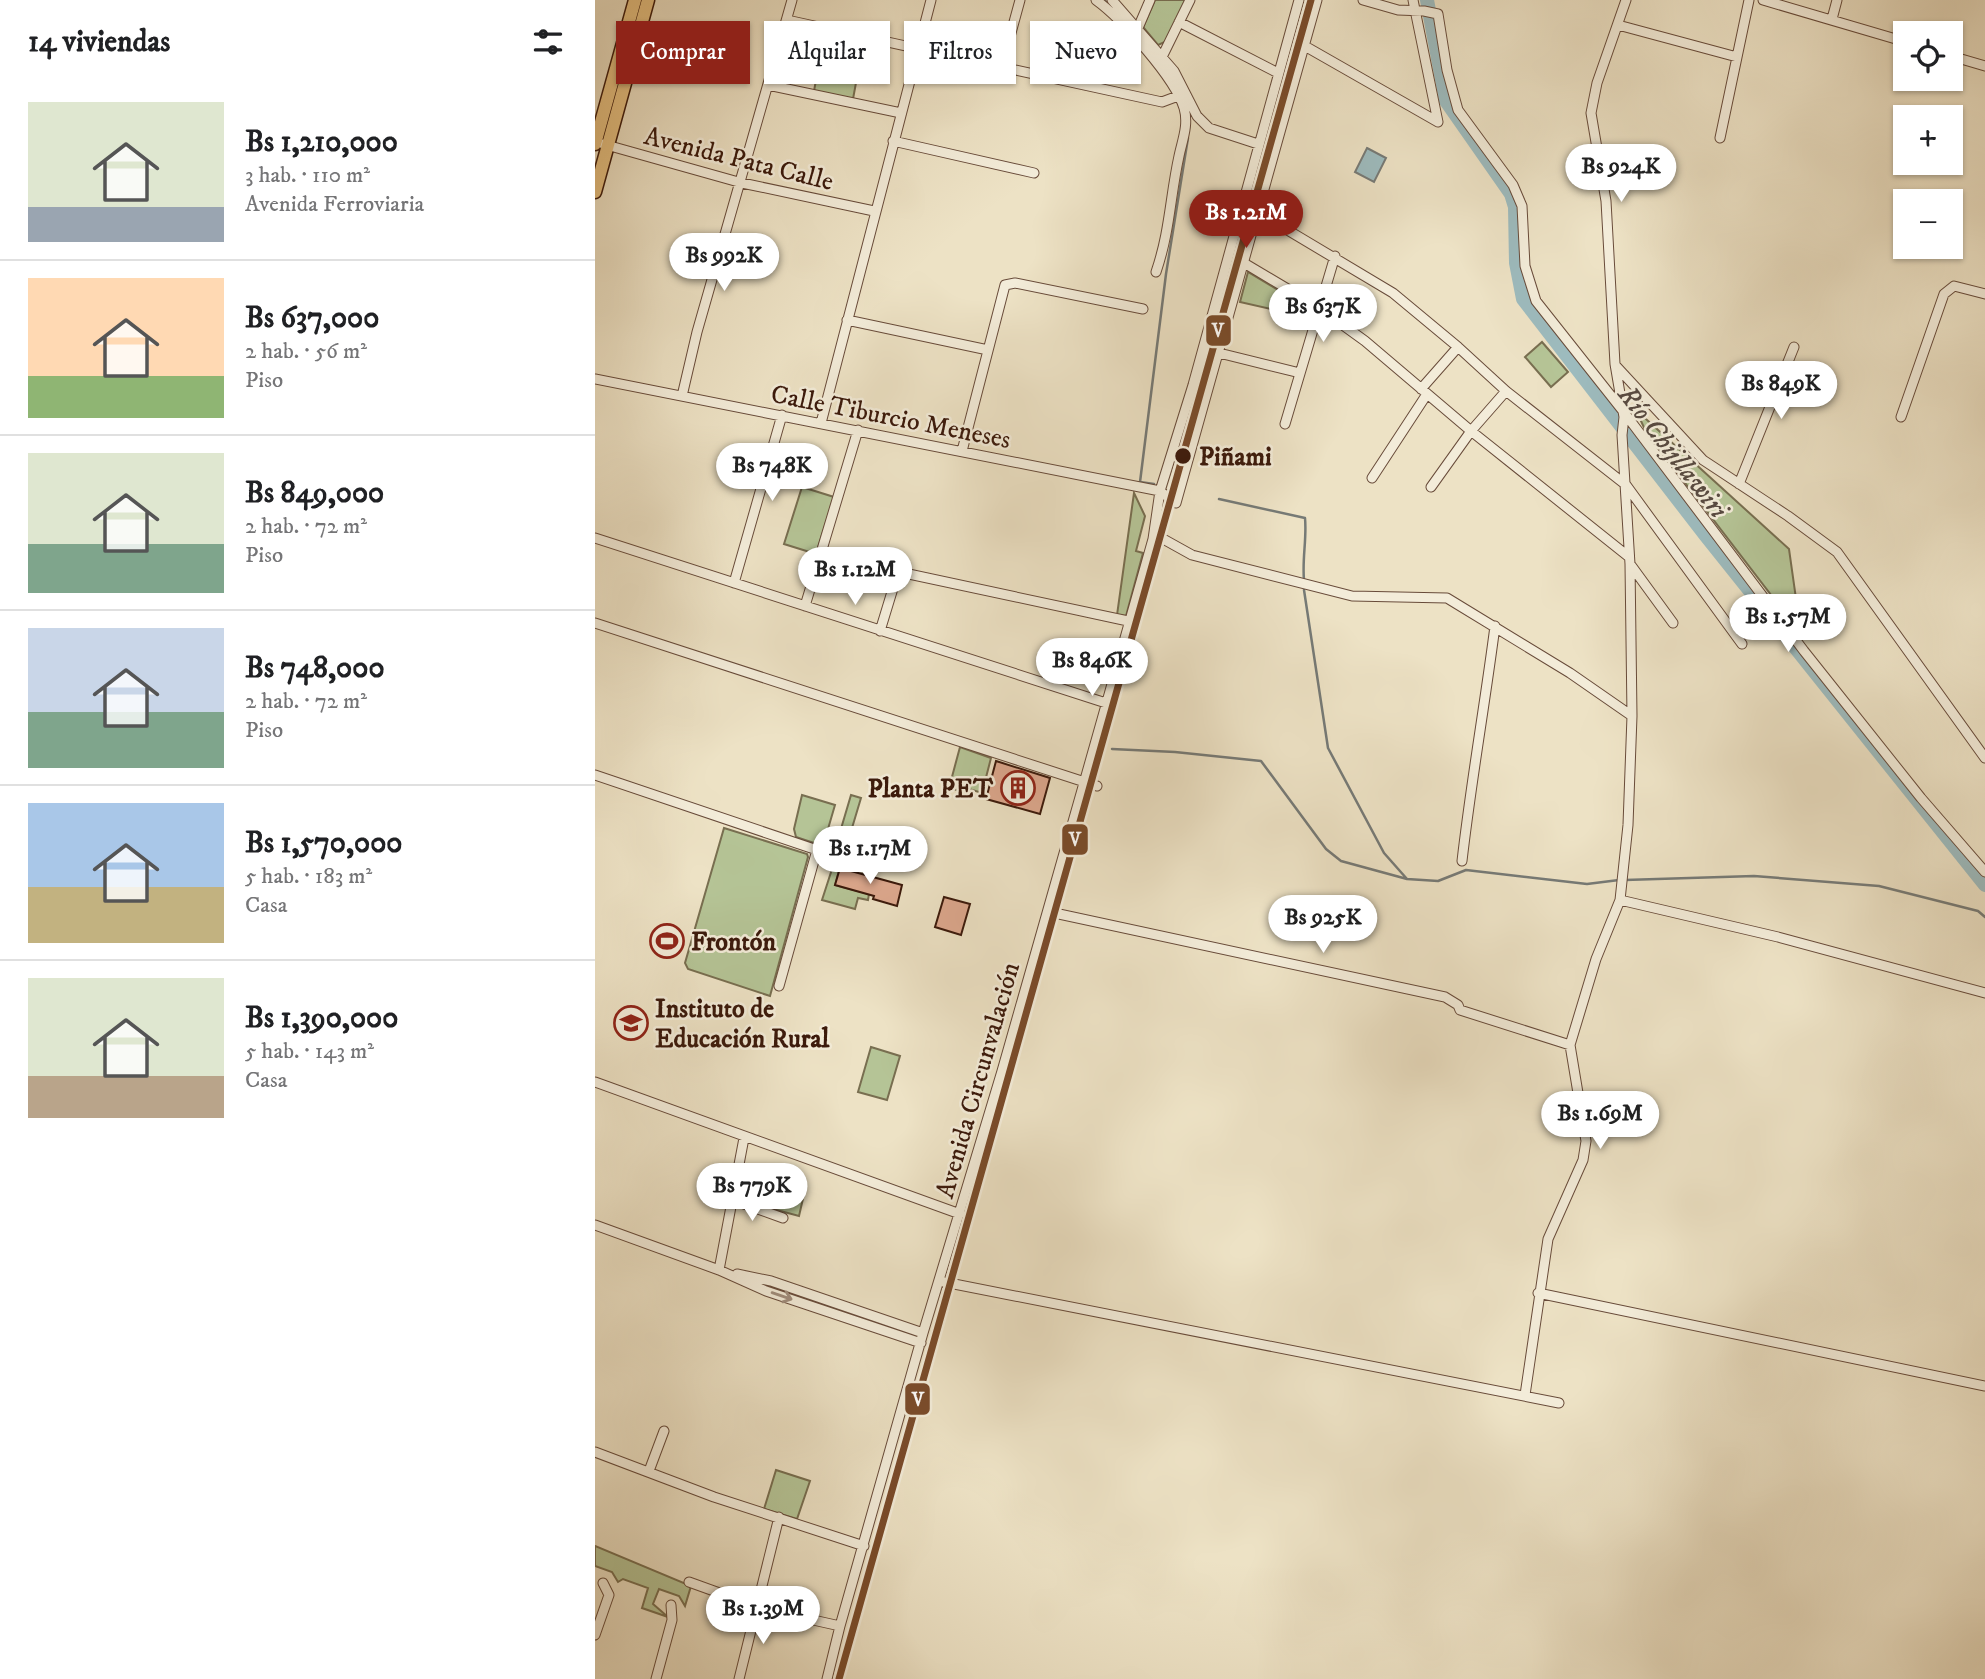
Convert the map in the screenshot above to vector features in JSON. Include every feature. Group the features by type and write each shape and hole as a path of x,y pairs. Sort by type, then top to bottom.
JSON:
{"main road":[{"path":"595,192 599,139 635,0"},
{"path":"599,139 648,0"}],"street":[{"path":"682,396 697,332 742,183 792,0"},
{"path":"925,21 931,0"},
{"path":"1014,21 1020,0"},
{"path":"1096,0 1129,32 1170,79 1185,110 1185,132 1167,241 1156,272"},
{"path":"1112,0 1132,21"},
{"path":"1141,21 1150,0"},
{"path":"1162,57 1190,0"},
{"name":"Avenida Circunvalación","path":"827,1679 839,1626 1153,539 1160,491 1193,385 1299,0"},
{"path":"1300,373 1219,353 1317,0"},
{"path":"1363,0 1398,10 1438,14 1458,110 1513,185 1522,206 1525,266 1536,301 1811,660 1921,798 1985,872"},
{"path":"1304,45 1438,122 1425,12 1413,0"},
{"path":"1525,1395 1548,1239 1583,1160 1586,1140 1570,1045 1596,959 1620,900 1628,825 1632,716 1623,414 1615,364 1606,201 1591,113 1598,83 1626,0"},
{"path":"1720,138 1749,0"},
{"path":"1763,0 1893,38"},
{"path":"1832,19 1837,0"},
{"path":"787,20 904,45"},
{"path":"1179,22 1278,73"},
{"path":"1618,25 1737,57"},
{"path":"1141,32 1181,80 1198,116 1209,128 1258,144"},
{"path":"1963,60 1985,66"},
{"path":"1016,69 1162,102 1178,96"},
{"path":"821,423 909,84"},
{"path":"768,85 901,113"},
{"name":"Avenida Pata Calle","path":"599,139 742,183 874,211"},
{"path":"893,141 1034,173"},
{"path":"1255,162 1268,176"},
{"path":"1259,213 1393,293 1458,346 1506,391 1626,485 1742,644"},
{"path":"1285,424 1335,256"},
{"path":"1244,263 1318,307 1365,341 1629,560 1673,623"},
{"path":"962,451 1005,285 1015,283 1143,309"},
{"path":"1901,417 1944,295 1954,286 1985,294"},
{"path":"847,320 988,350"},
{"path":"1372,478 1424,392 1458,346"},
{"path":"1739,484 1794,347"},
{"name":"Calle Tiburcio Meneses","path":"595,379 1160,491 1176,503 1219,353"},
{"path":"1615,364 1703,460 1837,552 1985,758"},
{"path":"1431,487 1471,431 1506,391"},
{"path":"734,583 782,415"},
{"path":"805,606 858,430"},
{"path":"595,538 1106,703"},
{"path":"1165,540 1192,555 1352,596 1447,598 1495,625 1632,716"},
{"path":"820,555 1128,621"},
{"path":"880,631 898,572"},
{"path":"595,623 1097,786"},
{"path":"1462,861 1469,793 1483,721 1495,625"},
{"path":"595,775 817,850 779,986"},
{"path":"1620,900 1778,937 1985,993"},
{"path":"1059,914 1445,997 1458,1005 1459,1010 1570,1045"},
{"path":"595,1082 960,1214"},
{"path":"719,1270 744,1138"},
{"path":"733,1200 783,1218"},
{"path":"595,1225 719,1270 766,1291 921,1343"},
{"path":"719,1270 771,1281 923,1333"},
{"path":"939,1281 1559,1403"},
{"path":"1538,1293 1985,1386"},
{"path":"649,1471 664,1431"},
{"path":"595,1452 714,1497 864,1546"},
{"path":"739,1679 779,1517"},
{"path":"689,1582 757,1606 839,1626"},
{"path":"595,1635 609,1594 603,1583"},
{"path":"656,1679 672,1619 671,1605"}],"green space":[{"path":"1155,0 1187,0 1167,41 1158,45 1143,27"},
{"path":"815,84 856,84 853,99 814,91"},
{"path":"1248,272 1313,311 1311,318 1240,302"},
{"path":"1542,342 1568,372 1551,387 1525,357"},
{"path":"1636,410 1789,549 1801,634 1646,432"},
{"path":"802,487 834,497 816,554 784,544"},
{"path":"1134,493 1145,516 1136,551 1143,553 1126,616 1117,615"},
{"path":"960,747 991,758 982,793 966,788 965,792 949,788"},
{"path":"802,795 835,805 823,846 796,837 794,829"},
{"path":"851,795 861,798 852,828 864,846 863,854 859,855 835,849"},
{"path":"724,828 807,854 808,857 770,996 688,969 685,963"},
{"path":"838,859 842,860 835,885 869,894 868,900 858,898 855,909 822,900 834,863"},
{"path":"871,1047 900,1056 887,1100 858,1092"},
{"path":"740,1176 805,1190 799,1216 740,1200 736,1195"},
{"path":"776,1470 810,1481 797,1519 764,1509"},
{"path":"595,1546 691,1586 685,1606 679,1596 659,1589 653,1604 668,1617 642,1608 648,1588 623,1579 618,1582 612,1572 595,1566"}],"water":[{"path":"1367,148 1386,158 1374,182 1355,172"}],"building":[{"name":"Planta PET","path":"996,761 1050,778 1040,814 986,799"},
{"path":"840,868 902,885 897,906 835,885"},
{"path":"944,897 970,904 961,935 935,927"}],"waterway":[{"path":"1104,0 1117,12"},
{"name":"Río Chijllawiri","path":"1427,0 1446,101 1511,194 1515,207 1516,263 1523,299 1706,536 1985,885"},
{"path":"1154,484 1140,482 1166,274 1188,138"},
{"path":"1219,499 1305,518 1304,580"},
{"path":"1304,590 1328,748 1384,853 1407,879 1438,881 1466,870 1587,884 1619,880"},
{"path":"1112,749 1261,761 1326,849 1341,861 1407,879"},
{"path":"1625,880 1754,876 1879,886 1978,911 1985,917"}],"transit line":[{"name":"V","path":"839,1679 1311,0"}],"place":[{"name":"Piñami","path":"1183,456"},
{"name":"Planta PET","path":"1018,788"},
{"name":"Frontón","path":"667,941"},
{"name":"Instituto de Educación Rural","path":"631,1023"}]}
